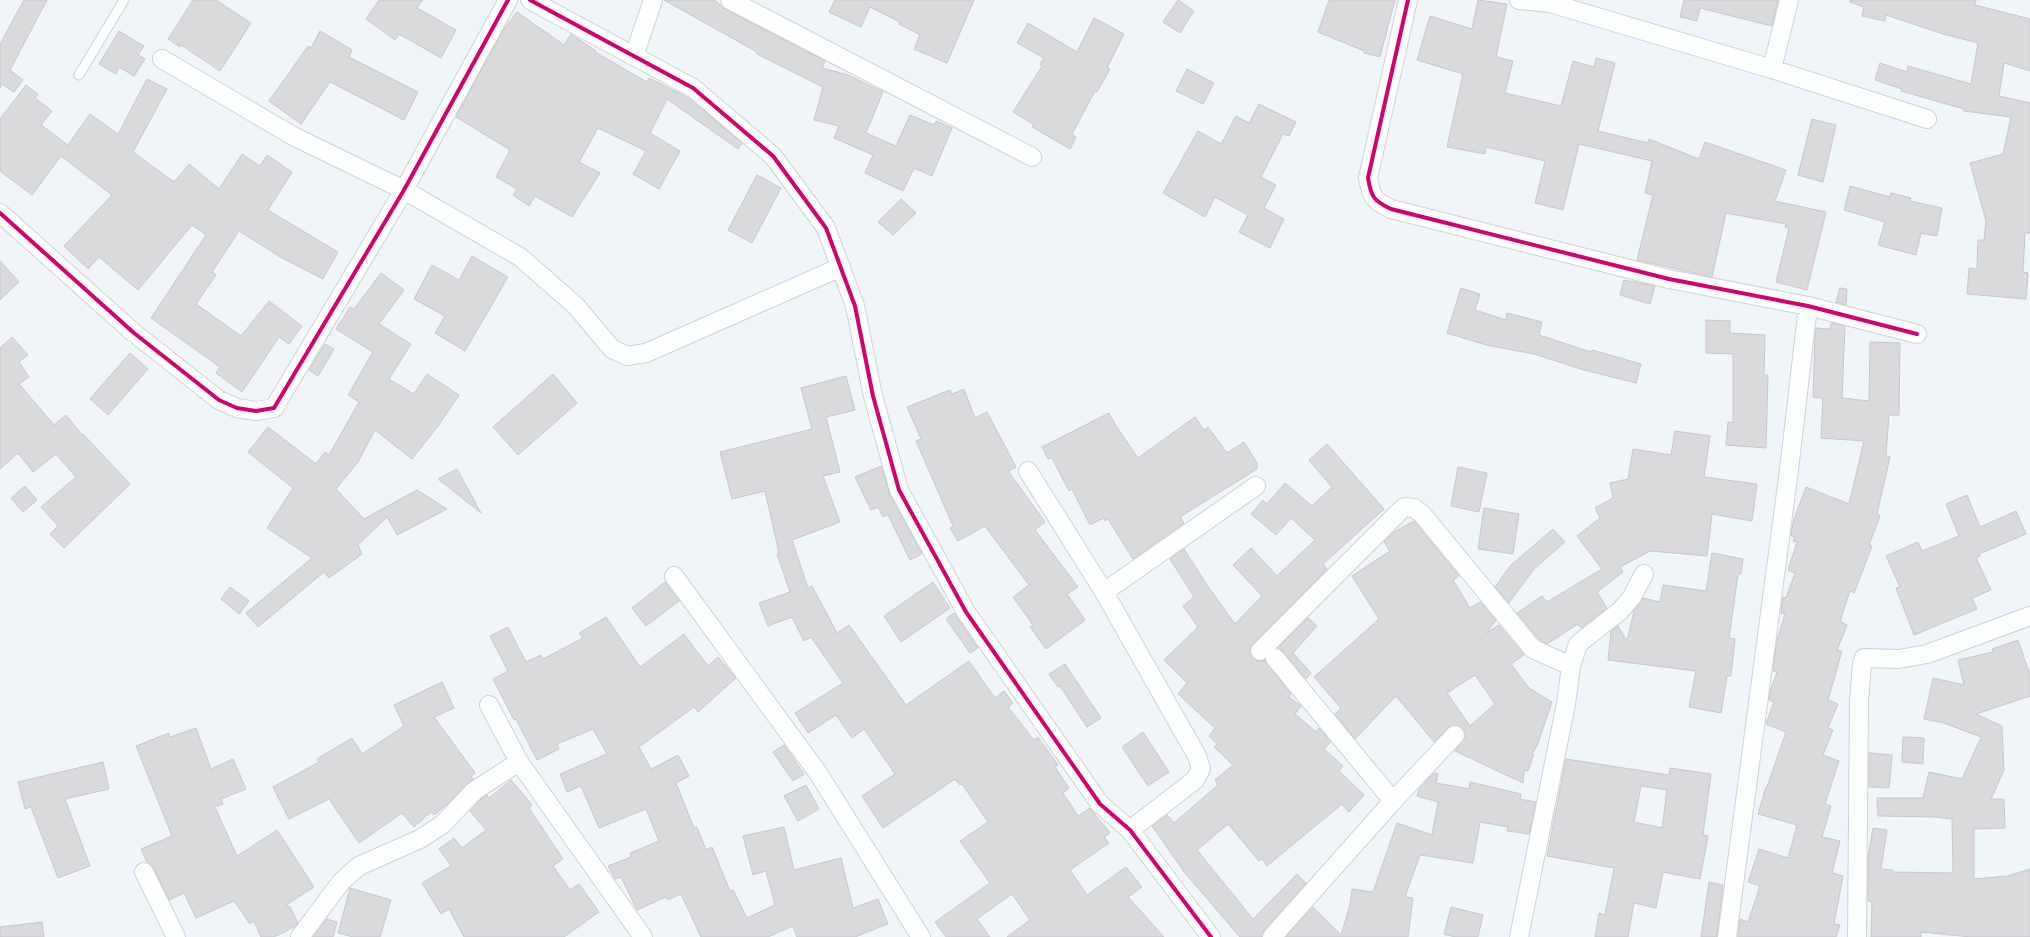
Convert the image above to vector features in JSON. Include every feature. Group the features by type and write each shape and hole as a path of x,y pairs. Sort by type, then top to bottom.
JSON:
{"street":[{"path":"0,213 134,333 220,400 237,408 256,411 274,408 404,190 508,0"},
{"path":"530,0 693,88 773,156 826,228 855,306 873,396 899,490 966,612 1100,804 1130,830 1211,937"},
{"path":"634,56 653,0"},
{"path":"730,0 1032,157"},
{"path":"1408,0 1368,178 1370,194 1378,203 1391,209 1669,279 1808,306 1917,334"},
{"path":"1519,0 1550,2 1772,69 1927,119"},
{"path":"1772,69 1789,0"},
{"path":"162,59 293,136 404,190 520,257 576,306 612,349 627,356 646,353 841,267"},
{"path":"1727,937 1789,470 1808,306"},
{"path":"1028,471 1104,592 1197,756 1201,769 1195,780 1130,830"},
{"path":"1104,592 1256,486"},
{"path":"1393,801 1268,654 1404,507 1414,508 1422,514 1533,649 1540,654 1571,666"},
{"path":"1519,937 1567,698 1571,666 1578,644 1620,611 1632,597 1644,574"},
{"path":"674,576 818,773 921,937"},
{"path":"1857,937 1859,701 1862,664 1864,658 1899,659 1927,654 2030,616"},
{"path":"489,705 519,762 643,937"},
{"path":"1272,937 1393,801 1455,735"},
{"path":"300,937 341,882 359,866 420,839 438,828 474,791 519,762"},
{"path":"144,872 176,937"}],"lane":[{"path":"79,75 124,0"}],"building":[{"path":"24,0 47,0 10,70 23,80 14,92 2,84 0,88 0,44"},
{"path":"193,0 216,0 251,23 220,71 181,45 180,47 168,39"},
{"path":"379,0 423,0 417,8 456,30 441,58 399,34 395,40 366,19"},
{"path":"664,0 714,0 725,9 825,61 822,68 848,75 883,92 866,133 896,146 910,115 934,125 936,121 952,128 932,176 914,168 903,191 865,173 873,155 834,138 839,126 814,120 823,87 757,54 757,52"},
{"path":"835,0 974,0 947,63 914,49 920,35 899,24 900,22 870,7 861,27 829,12"},
{"path":"1178,0 1194,11 1180,33 1163,22"},
{"path":"1329,0 1395,0 1380,57 1364,53 1364,51 1318,32"},
{"path":"1478,0 1507,4 1496,57 1513,61 1505,93 1561,106 1573,61 1594,67 1596,58 1615,63 1598,131 1648,143 1649,139 1699,159 1705,142 1786,170 1775,201 1826,212 1807,290 1776,282 1789,228 1785,227 1786,224 1726,213 1712,277 1637,260 1653,195 1645,193 1652,161 1579,144 1563,210 1535,203 1545,161 1486,147 1485,154 1447,147 1463,74 1417,60 1430,16 1472,29"},
{"path":"1684,0 1778,0 1772,26 1700,8 1697,21 1680,17"},
{"path":"1850,0 1976,0 1975,5 2030,19 2030,71 2004,63 1999,96 2030,103 2030,233 2025,233 2023,272 2028,273 2026,299 1967,294 1969,268 1977,269 1978,240 1984,240 1986,221 1970,163 2003,154 2011,117 1964,111 1964,109 1901,91 1902,89 1875,80 1880,63 1907,72 1908,66 1971,84 1978,43 1943,34 1886,15 1885,21 1862,16 1864,7 1850,2"},
{"path":"517,12 564,45 571,34 596,51 595,52 647,82 649,78 687,97 742,143 738,149 667,99 650,133 680,151 659,189 633,174 646,151 598,128 579,162 600,173 572,217 535,196 529,206 513,195 517,189 496,177 510,150 456,117 502,32"},
{"path":"1094,18 1124,34 1107,68 1110,69 1097,92 1095,91 1072,134 1076,137 1070,149 1032,127 1034,125 1013,112 1042,66 1040,64 1044,58 1017,43 1028,23 1077,52"},
{"path":"119,31 144,46 138,55 145,59 134,76 119,67 116,74 99,64"},
{"path":"320,31 352,50 349,57 418,92 404,120 330,82 301,124 269,101 308,46 311,48"},
{"path":"1187,69 1214,83 1203,104 1176,91"},
{"path":"147,79 167,89 133,152 174,182 189,164 219,189 242,154 260,166 267,155 292,172 268,210 338,252 323,279 282,258 239,231 212,272 216,275 196,304 241,336 269,301 302,326 289,344 279,337 242,392 216,373 220,367 151,318 206,235 192,225 138,290 99,257 88,269 64,246 112,195 61,156 32,195 0,171 0,119 26,85 38,94 35,98 52,111 41,125 68,145 90,114 118,134"},
{"path":"1259,104 1296,122 1289,136 1283,134 1261,177 1276,185 1264,208 1284,219 1270,248 1239,232 1248,215 1215,197 1205,217 1163,193 1198,131 1221,144 1236,116 1249,123"},
{"path":"1812,119 1836,125 1823,182 1798,175"},
{"path":"757,175 781,188 752,243 728,230"},
{"path":"1850,186 1890,197 1891,193 1911,198 1910,201 1942,208 1937,236 1921,233 1916,255 1878,245 1885,222 1844,210"},
{"path":"901,199 916,213 893,235 878,222"},
{"path":"472,256 508,277 465,351 435,333 445,316 414,299 432,265 459,280"},
{"path":"0,261 19,282 0,300"},
{"path":"381,273 404,290 379,324 411,344 389,379 414,394 427,374 459,395 438,426 412,459 375,430 358,462 336,489 364,519 417,490 447,509 397,535 387,517 358,545 362,554 329,578 324,572 258,627 246,613 312,558 267,528 293,488 248,452 268,427 316,464 325,452 329,455 359,402 348,395 373,352 336,329 350,307 354,309"},
{"path":"1624,280 1655,286 1650,304 1620,295"},
{"path":"1461,288 1480,294 1475,310 1506,320 1507,313 1542,322 1539,335 1591,352 1592,350 1641,364 1636,383 1584,370 1534,354 1486,345 1447,333"},
{"path":"1840,288 1847,289 1846,305 1836,302"},
{"path":"1706,320 1730,321 1730,333 1765,335 1764,375 1768,375 1766,448 1726,445 1728,422 1733,423 1733,354 1706,353"},
{"path":"1831,323 1845,326 1842,398 1869,401 1870,342 1900,343 1899,415 1889,415 1886,456 1890,457 1877,514 1880,516 1869,545 1872,546 1864,567 1854,593 1850,591 1840,621 1847,625 1837,650 1842,651 1828,700 1838,704 1828,728 1833,730 1823,755 1839,761 1825,804 1831,806 1822,837 1840,841 1832,873 1843,876 1834,924 1840,925 1836,937 1738,937 1740,919 1748,922 1760,886 1748,882 1759,849 1788,858 1797,825 1758,814 1786,732 1766,724 1774,702 1769,700 1777,672 1773,671 1776,644 1785,614 1781,613 1783,597 1786,598 1795,573 1788,570 1797,542 1793,541 1795,537 1791,536 1793,522 1806,487 1849,504 1864,441 1821,438 1823,398 1813,397 1815,335 1816,328 1830,329"},
{"path":"12,337 28,355 19,362 29,377 19,384 54,425 66,415 82,435 83,434 130,484 64,548 50,534 58,526 41,507 76,477 56,454 33,472 18,453 0,469 0,348"},
{"path":"325,344 334,349 318,376 309,370"},
{"path":"130,353 148,369 108,415 90,399"},
{"path":"553,374 577,403 518,455 493,427"},
{"path":"846,376 855,410 826,417 840,472 823,476 840,522 792,540 808,588 812,586 837,633 849,625 906,705 969,661 995,698 1004,691 1013,703 1008,707 1034,740 1038,737 1058,765 1055,767 1069,788 1063,793 1078,816 1090,808 1110,833 1104,837 1109,843 1070,870 1087,895 1126,867 1142,887 1128,897 1164,937 1007,937 1030,920 1012,894 977,919 990,937 946,937 935,922 990,883 960,841 988,822 962,784 960,785 955,779 883,828 862,796 895,774 864,729 852,738 836,715 808,733 795,713 843,683 811,637 804,641 792,617 768,626 759,603 790,592 777,554 779,553 765,491 732,499 720,452 812,429 801,388"},
{"path":"964,389 975,418 987,412 1016,467 1008,471 1045,522 1035,530 1078,587 1067,594 1085,620 1046,649 1030,627 1033,625 1013,597 1029,585 985,526 958,541 950,528 953,526 916,441 921,439 907,407 950,390 952,394"},
{"path":"1109,413 1138,458 1195,417 1204,430 1208,427 1227,453 1244,442 1257,463 1257,469 1180,517 1184,523 1133,559 1108,519 1105,521 1104,518 1090,525 1072,489 1069,491 1052,458 1048,459 1042,447"},
{"path":"1675,431 1710,436 1704,477 1757,484 1752,521 1712,514 1707,556 1650,551 1620,567 1623,572 1597,592 1607,608 1581,628 1578,624 1547,644 1540,640 1517,613 1542,596 1547,602 1602,569 1577,536 1600,518 1595,508 1613,498 1610,483 1628,479 1633,449 1671,455"},
{"path":"1327,444 1384,509 1323,564 1327,569 1253,644 1250,653 1257,661 1265,660 1291,694 1289,697 1301,706 1295,714 1316,732 1319,728 1331,742 1324,749 1343,766 1339,771 1364,795 1349,812 1342,804 1267,866 1262,859 1259,861 1228,824 1197,850 1253,919 1297,874 1306,883 1264,930 1262,937 1240,937 1185,873 1152,826 1167,815 1174,823 1218,785 1215,780 1233,765 1214,747 1217,744 1209,736 1215,728 1178,694 1187,683 1164,660 1198,627 1183,606 1194,597 1170,559 1184,549 1207,585 1235,624 1262,596 1233,565 1251,548 1277,576 1315,540 1291,518 1276,535 1251,514 1263,500 1267,504 1285,483 1312,506 1332,487 1309,460"},
{"path":"881,466 890,495 922,554 910,560 888,515 883,517 878,507 871,510 855,477"},
{"path":"1458,467 1487,473 1479,512 1451,506"},
{"path":"457,469 481,513 438,479"},
{"path":"25,486 37,500 23,512 11,498"},
{"path":"1967,495 1980,527 2016,511 2026,534 1979,554 1980,556 1976,558 1991,590 1972,598 1977,609 1914,635 1896,588 1900,587 1886,556 1918,542 1922,551 1959,536 1946,504"},
{"path":"1484,508 1519,514 1513,554 1478,549"},
{"path":"1414,521 1459,576 1453,580 1470,608 1480,602 1496,620 1486,633 1499,625 1524,655 1511,664 1529,688 1552,702 1537,746 1532,754 1534,754 1528,771 1524,770 1523,783 1455,751 1465,737 1462,728 1458,725 1448,728 1434,742 1396,696 1355,739 1335,714 1341,708 1314,677 1379,619 1352,576 1390,551 1384,542 1394,532","holes":["1475,675 1495,704 1470,726 1447,693"]},
{"path":"1553,529 1565,542 1534,569 1509,603 1495,587 1511,565"},
{"path":"1712,553 1743,559 1741,574 1738,574 1729,638 1735,639 1731,676 1727,676 1721,713 1689,707 1696,671 1608,660 1611,631 1618,626 1627,641 1634,611 1643,598 1660,602 1663,585 1706,591"},
{"path":"665,582 679,601 646,626 632,608"},
{"path":"933,582 950,608 901,642 884,616"},
{"path":"230,587 249,601 239,614 221,599"},
{"path":"954,613 978,648 970,653 946,619"},
{"path":"606,617 640,667 684,634 708,666 718,657 736,678 698,712 694,707 639,747 651,769 678,755 689,776 676,783 694,828 697,827 706,850 712,847 730,891 733,890 747,918 775,905 766,871 753,875 743,836 784,827 794,870 841,858 853,908 878,899 888,924 855,937 797,937 793,926 768,937 701,937 681,894 668,900 666,897 637,910 621,877 615,879 608,866 631,857 630,853 659,841 646,809 599,828 581,786 567,792 560,774 607,754 593,729 557,744 559,749 537,760 493,679 508,671 490,636 508,627 526,662 541,655 543,659 583,638 579,633"},
{"path":"1308,618 1317,626 1293,653 1311,673 1306,679 1283,651 1278,648"},
{"path":"2018,640 2030,675 2030,696 1976,714 2002,726 2004,770 1991,799 2004,799 2005,828 1974,829 1974,879 2008,876 2030,869 2030,937 1971,937 1921,932 1921,937 1871,937 1872,902 1868,901 1868,858 1873,828 1887,830 1881,869 1893,870 1893,872 1953,873 1952,819 1934,817 1878,816 1877,798 1923,798 1929,772 1962,779 1981,737 1944,723 1924,719 1933,678 1964,685 1958,660 1993,652 1992,649"},
{"path":"1065,664 1101,718 1087,727 1060,686 1058,687 1049,674"},
{"path":"442,682 454,708 434,717 475,773 471,776 473,779 444,807 434,815 431,812 414,827 402,813 359,843 329,799 289,819 273,787 319,762 317,759 352,738 362,754 404,726 394,705"},
{"path":"196,728 211,769 233,759 246,789 221,799 223,804 215,807 237,856 277,830 314,887 286,905 290,907 298,923 294,927 274,937 261,937 254,921 250,924 234,901 196,918 184,893 169,900 153,867 147,862 141,849 172,836 136,746 169,733 170,737"},
{"path":"1143,732 1169,772 1148,786 1122,747"},
{"path":"1903,737 1924,738 1923,764 1902,762"},
{"path":"784,745 804,774 793,781 773,752"},
{"path":"1869,753 1892,755 1889,788 1869,787"},
{"path":"1566,759 1669,775 1670,768 1711,774 1703,835 1708,836 1700,879 1663,872 1656,908 1634,903 1628,937 1595,937 1599,913 1605,915 1614,868 1547,856","holes":["1641,786 1667,790 1662,828 1634,822"]},
{"path":"103,762 109,789 65,799 90,866 58,878 31,807 25,809 18,782"},
{"path":"1434,773 1438,774 1436,783 1469,789 1470,782 1521,794 1520,799 1536,802 1529,834 1507,831 1508,827 1480,822 1473,863 1420,855 1405,897 1413,898 1408,937 1286,937 1313,907 1341,935 1350,905 1352,889 1373,892 1397,823 1432,835 1438,802 1417,796 1419,789"},
{"path":"511,780 532,805 529,808 563,859 553,866 570,890 579,884 599,912 564,937 464,937 449,909 441,914 422,883 451,866 439,849 454,838 462,848 486,830 470,811 481,799 487,795 489,798"},
{"path":"806,785 819,809 798,821 784,796"},
{"path":"1709,882 1723,885 1717,937 1701,937"},
{"path":"350,888 391,900 380,937 353,937 338,933"},
{"path":"1451,907 1483,915 1478,937 1455,937 1444,934"},
{"path":"327,919 337,922 333,937 313,937"},
{"path":"42,922 44,937 0,937 0,927"}],"cycle path":[{"path":"0,213 134,333 219,400 237,408 256,411 274,408 404,190 508,0"},
{"path":"530,0 693,88 773,156 826,228 855,306 873,396 899,490 966,612 1100,804 1130,830 1211,937"},
{"path":"1408,0 1368,178 1370,190 1377,201 1391,209 1669,279 1808,306 1917,334"}]}
